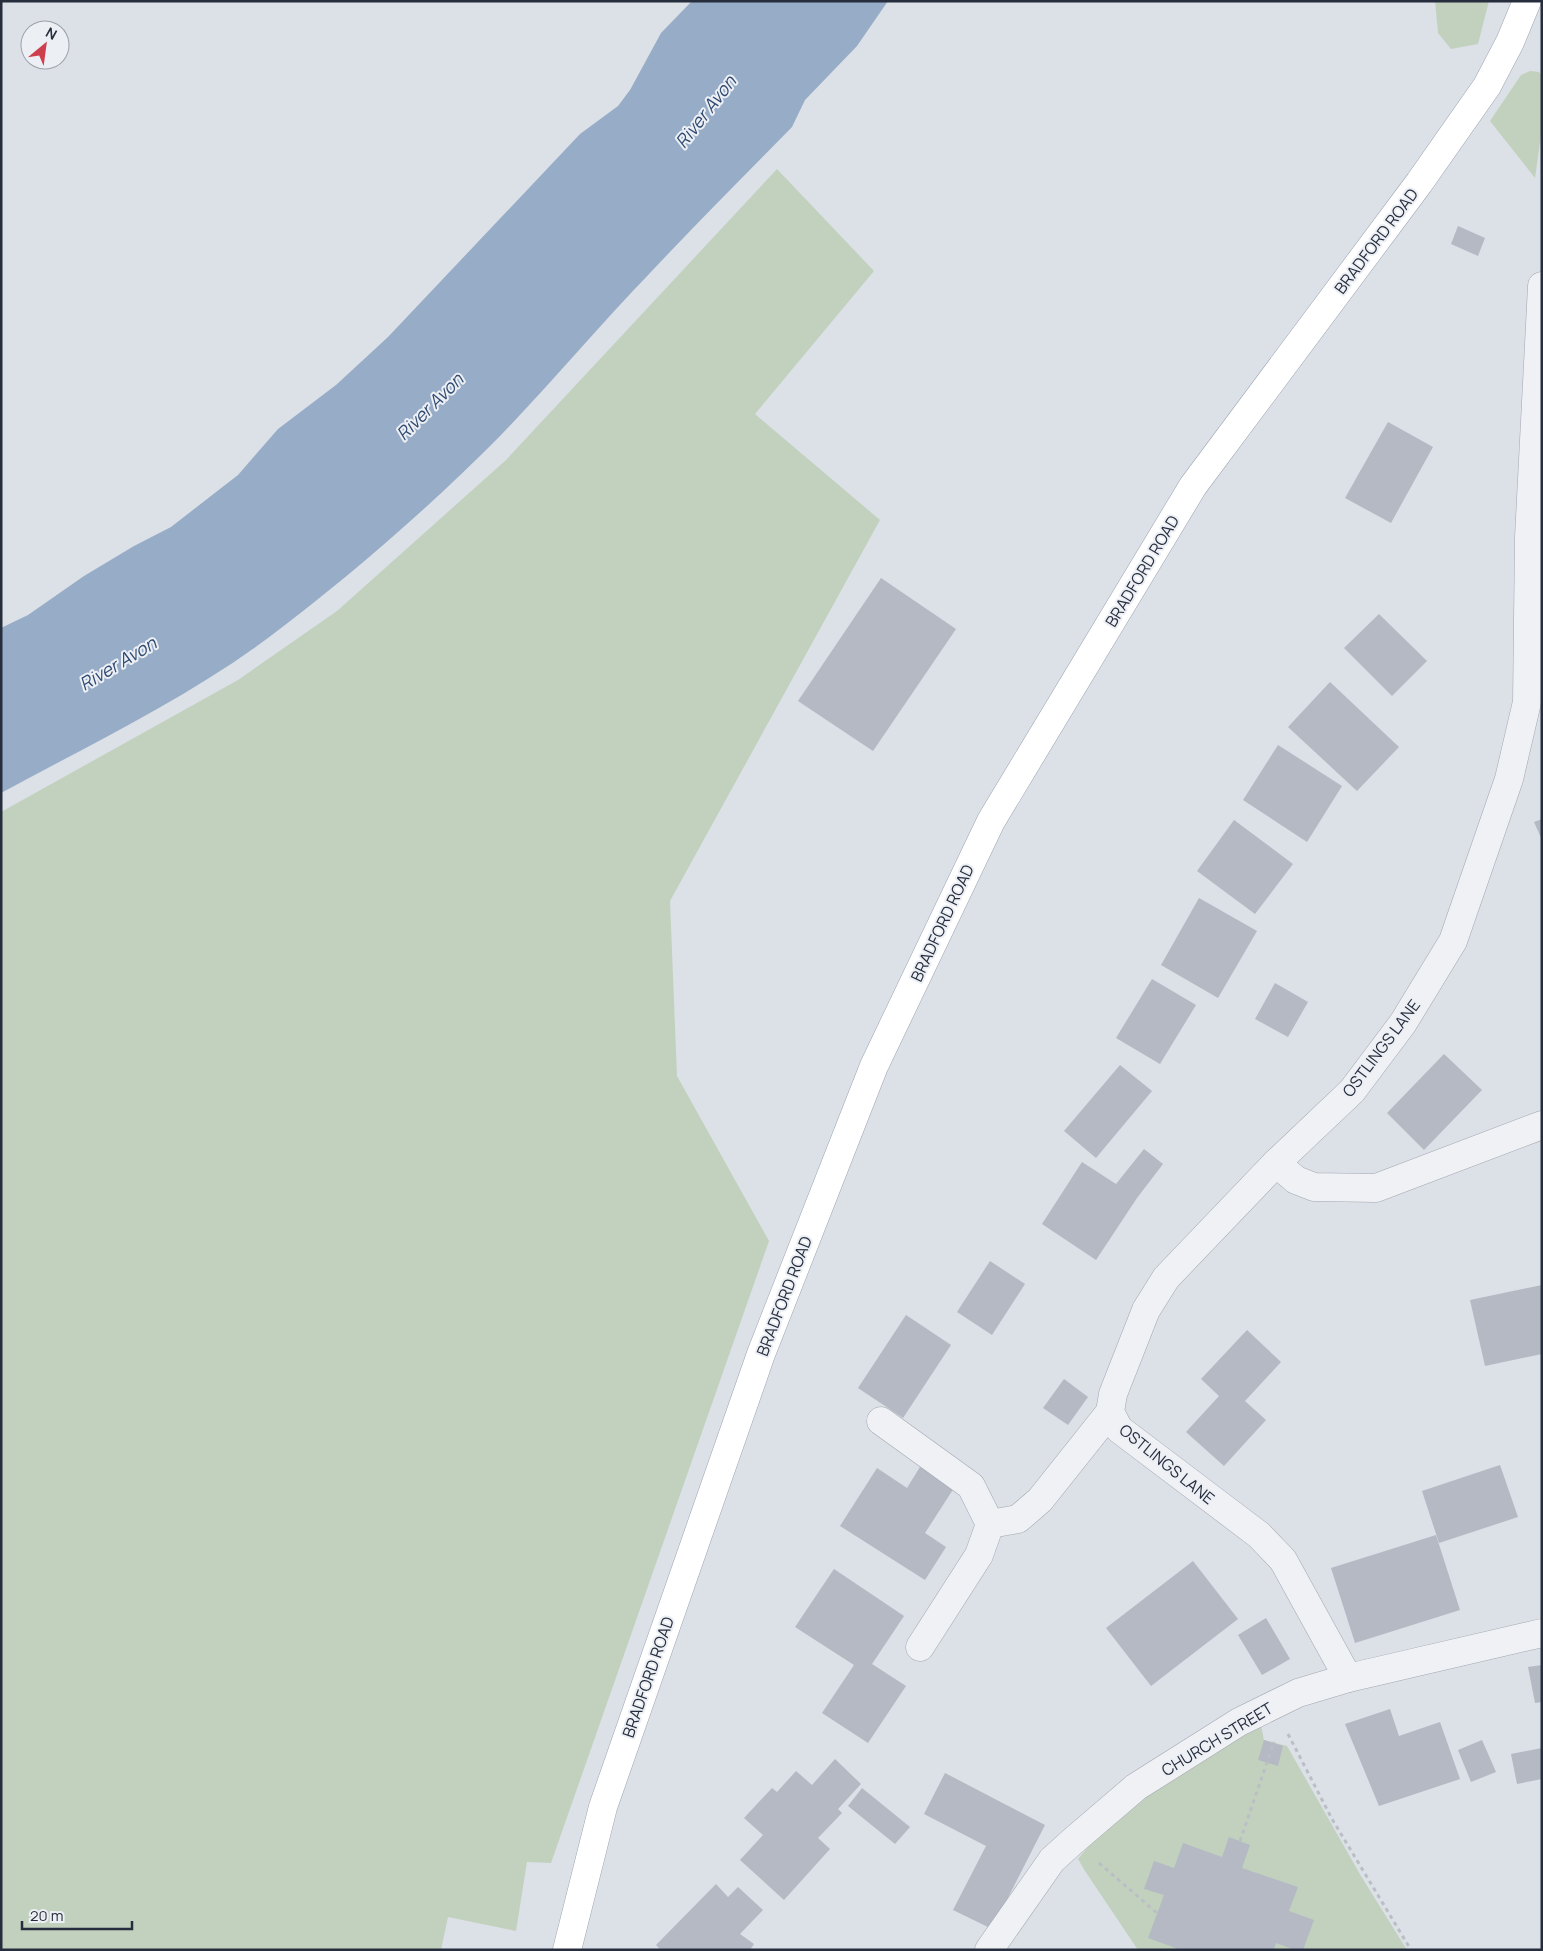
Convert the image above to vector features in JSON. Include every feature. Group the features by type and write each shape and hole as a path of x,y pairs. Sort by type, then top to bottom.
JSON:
{"main road":[{"name":"BRADFORD ROAD","path":"566,1950 603,1807 761,1354 874,1066 990,821 1193,486 1419,183 1487,86 1510,42 1527,1"}],"street":[{"name":"OSTLINGS LANE","path":"1348,1678 1283,1560 1259,1535 1119,1429 1110,1412 1113,1394 1146,1310 1166,1278 1276,1162 1352,1091 1403,1023 1453,941 1509,779 1527,702 1529,537 1542,286"},
{"path":"1276,1162 1296,1180 1314,1187 1376,1188 1542,1125"},
{"path":"990,1524 1018,1519 1040,1500 1110,1412"},
{"path":"881,1421 971,1486 990,1524 979,1555 920,1647"},
{"name":"CHURCH STREET","path":"989,1950 1052,1860 1136,1787 1239,1722 1298,1693 1348,1678 1542,1633"}],"path":[{"path":"1240,1841 1273,1743 1279,1736"},
{"path":"1289,1737 1332,1819 1411,1950"},
{"path":"1106,1869 1157,1914"}],"green space":[{"path":"1435,1 1489,1 1478,44 1451,49 1438,33"},
{"path":"1530,71 1539,72 1542,76 1542,129 1535,178 1490,121 1521,75"},
{"path":"777,169 874,271 755,414 880,520 670,901 677,1076 769,1241 551,1863 527,1862 516,1931 448,1917 441,1950 1,1950 1,812 238,680 337,611 506,460"},
{"path":"1260,1721 1264,1740 1287,1746 1361,1876 1407,1950 1138,1950 1085,1871 1078,1859 1104,1827 1174,1769"}],"water":[{"name":"River Avon","path":"692,1 888,1 857,46 805,100 792,127 631,293 501,435 388,541 329,591 237,660 138,720 1,793 1,628 28,615 84,576 134,546 171,527 238,475 278,429 336,385 388,337 580,134 618,106 630,90 661,33"}],"building":[{"path":"1458,226 1485,238 1478,256 1451,244"},
{"path":"1388,422 1433,447 1391,523 1345,498"},
{"path":"881,578 956,629 873,751 798,701"},
{"path":"1379,614 1427,661 1392,696 1344,648"},
{"path":"1330,682 1399,747 1357,791 1288,727"},
{"path":"1278,745 1342,786 1307,842 1243,800"},
{"path":"1542,819 1542,840 1534,822"},
{"path":"1234,820 1293,864 1255,914 1197,871"},
{"path":"1199,898 1257,931 1218,998 1161,965"},
{"path":"1152,979 1196,1005 1160,1064 1116,1038"},
{"path":"1275,983 1308,1002 1288,1037 1255,1019"},
{"path":"1444,1054 1482,1090 1424,1150 1387,1113"},
{"path":"1120,1065 1152,1091 1096,1158 1064,1131"},
{"path":"1144,1149 1163,1164 1137,1198 1096,1260 1042,1224 1082,1162 1116,1184"},
{"path":"990,1261 1025,1284 992,1335 957,1312"},
{"path":"1542,1285 1542,1354 1485,1366 1470,1300"},
{"path":"906,1315 951,1345 903,1418 858,1388"},
{"path":"1247,1330 1281,1362 1245,1401 1266,1420 1224,1466 1186,1432 1219,1396 1201,1379"},
{"path":"1064,1379 1088,1397 1068,1425 1043,1408"},
{"path":"1500,1465 1518,1517 1439,1543 1422,1491"},
{"path":"920,1467 954,1488 925,1533 946,1547 925,1580 840,1526 877,1468 907,1488"},
{"path":"1436,1535 1460,1610 1355,1643 1331,1568"},
{"path":"1193,1561 1238,1619 1151,1686 1106,1628"},
{"path":"834,1569 904,1616 872,1664 906,1686 868,1743 822,1713 854,1665 795,1627"},
{"path":"1266,1618 1290,1659 1262,1675 1238,1635"},
{"path":"1542,1665 1542,1702 1535,1703 1528,1667"},
{"path":"1390,1709 1399,1736 1440,1722 1460,1779 1379,1806 1345,1724"},
{"path":"1264,1740 1283,1746 1278,1766 1258,1760"},
{"path":"1482,1740 1496,1772 1471,1782 1458,1750"},
{"path":"1542,1748 1542,1779 1517,1784 1511,1754"},
{"path":"835,1759 861,1784 838,1809 842,1813 818,1838 830,1849 784,1900 740,1860 763,1835 744,1818 772,1788 777,1792 796,1771 812,1785"},
{"path":"945,1773 1045,1825 992,1929 953,1910 986,1846 924,1814"},
{"path":"862,1788 910,1827 895,1844 848,1806"},
{"path":"1229,1837 1250,1845 1242,1868 1298,1887 1289,1911 1314,1920 1303,1950 1295,1950 1276,1943 1274,1950 1181,1950 1148,1938 1164,1895 1144,1889 1154,1861 1174,1868 1183,1843 1222,1857"},
{"path":"716,1884 728,1897 738,1887 763,1910 740,1934 754,1944 750,1950 661,1950 656,1945"}]}
